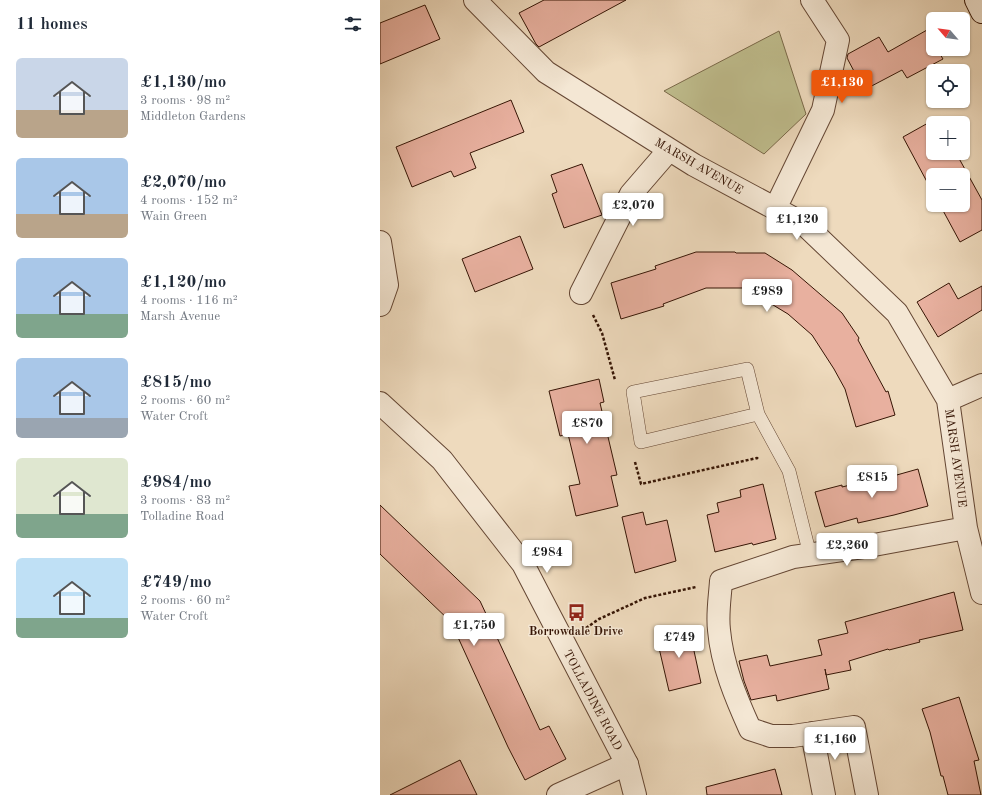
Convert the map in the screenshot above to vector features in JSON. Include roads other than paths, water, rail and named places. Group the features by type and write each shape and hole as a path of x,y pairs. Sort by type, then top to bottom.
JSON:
{"street":[{"name":"MARSH AVENUE","path":"475,0 546,72 694,165 804,224 897,313 948,400 966,528 982,593"},
{"path":"775,209 823,110 838,40 812,0"},
{"path":"976,0 982,12"},
{"path":"581,293 631,194 669,150"},
{"path":"380,242 387,285 380,305"},
{"path":"948,400 982,385"},
{"name":"TOLLADINE ROAD","path":"382,410 442,460 523,564 627,764 635,795"},
{"path":"867,795 854,727 793,736 771,736 750,730 724,663 718,629 721,581 793,557 863,547 966,528"},
{"path":"812,733 824,795"},
{"path":"558,795 627,764"}],"lane":[{"path":"758,414 641,442 633,392 747,369 758,414 789,471 810,555"}],"place":[{"name":"Borrowdale Drive","path":"576,612"}]}
